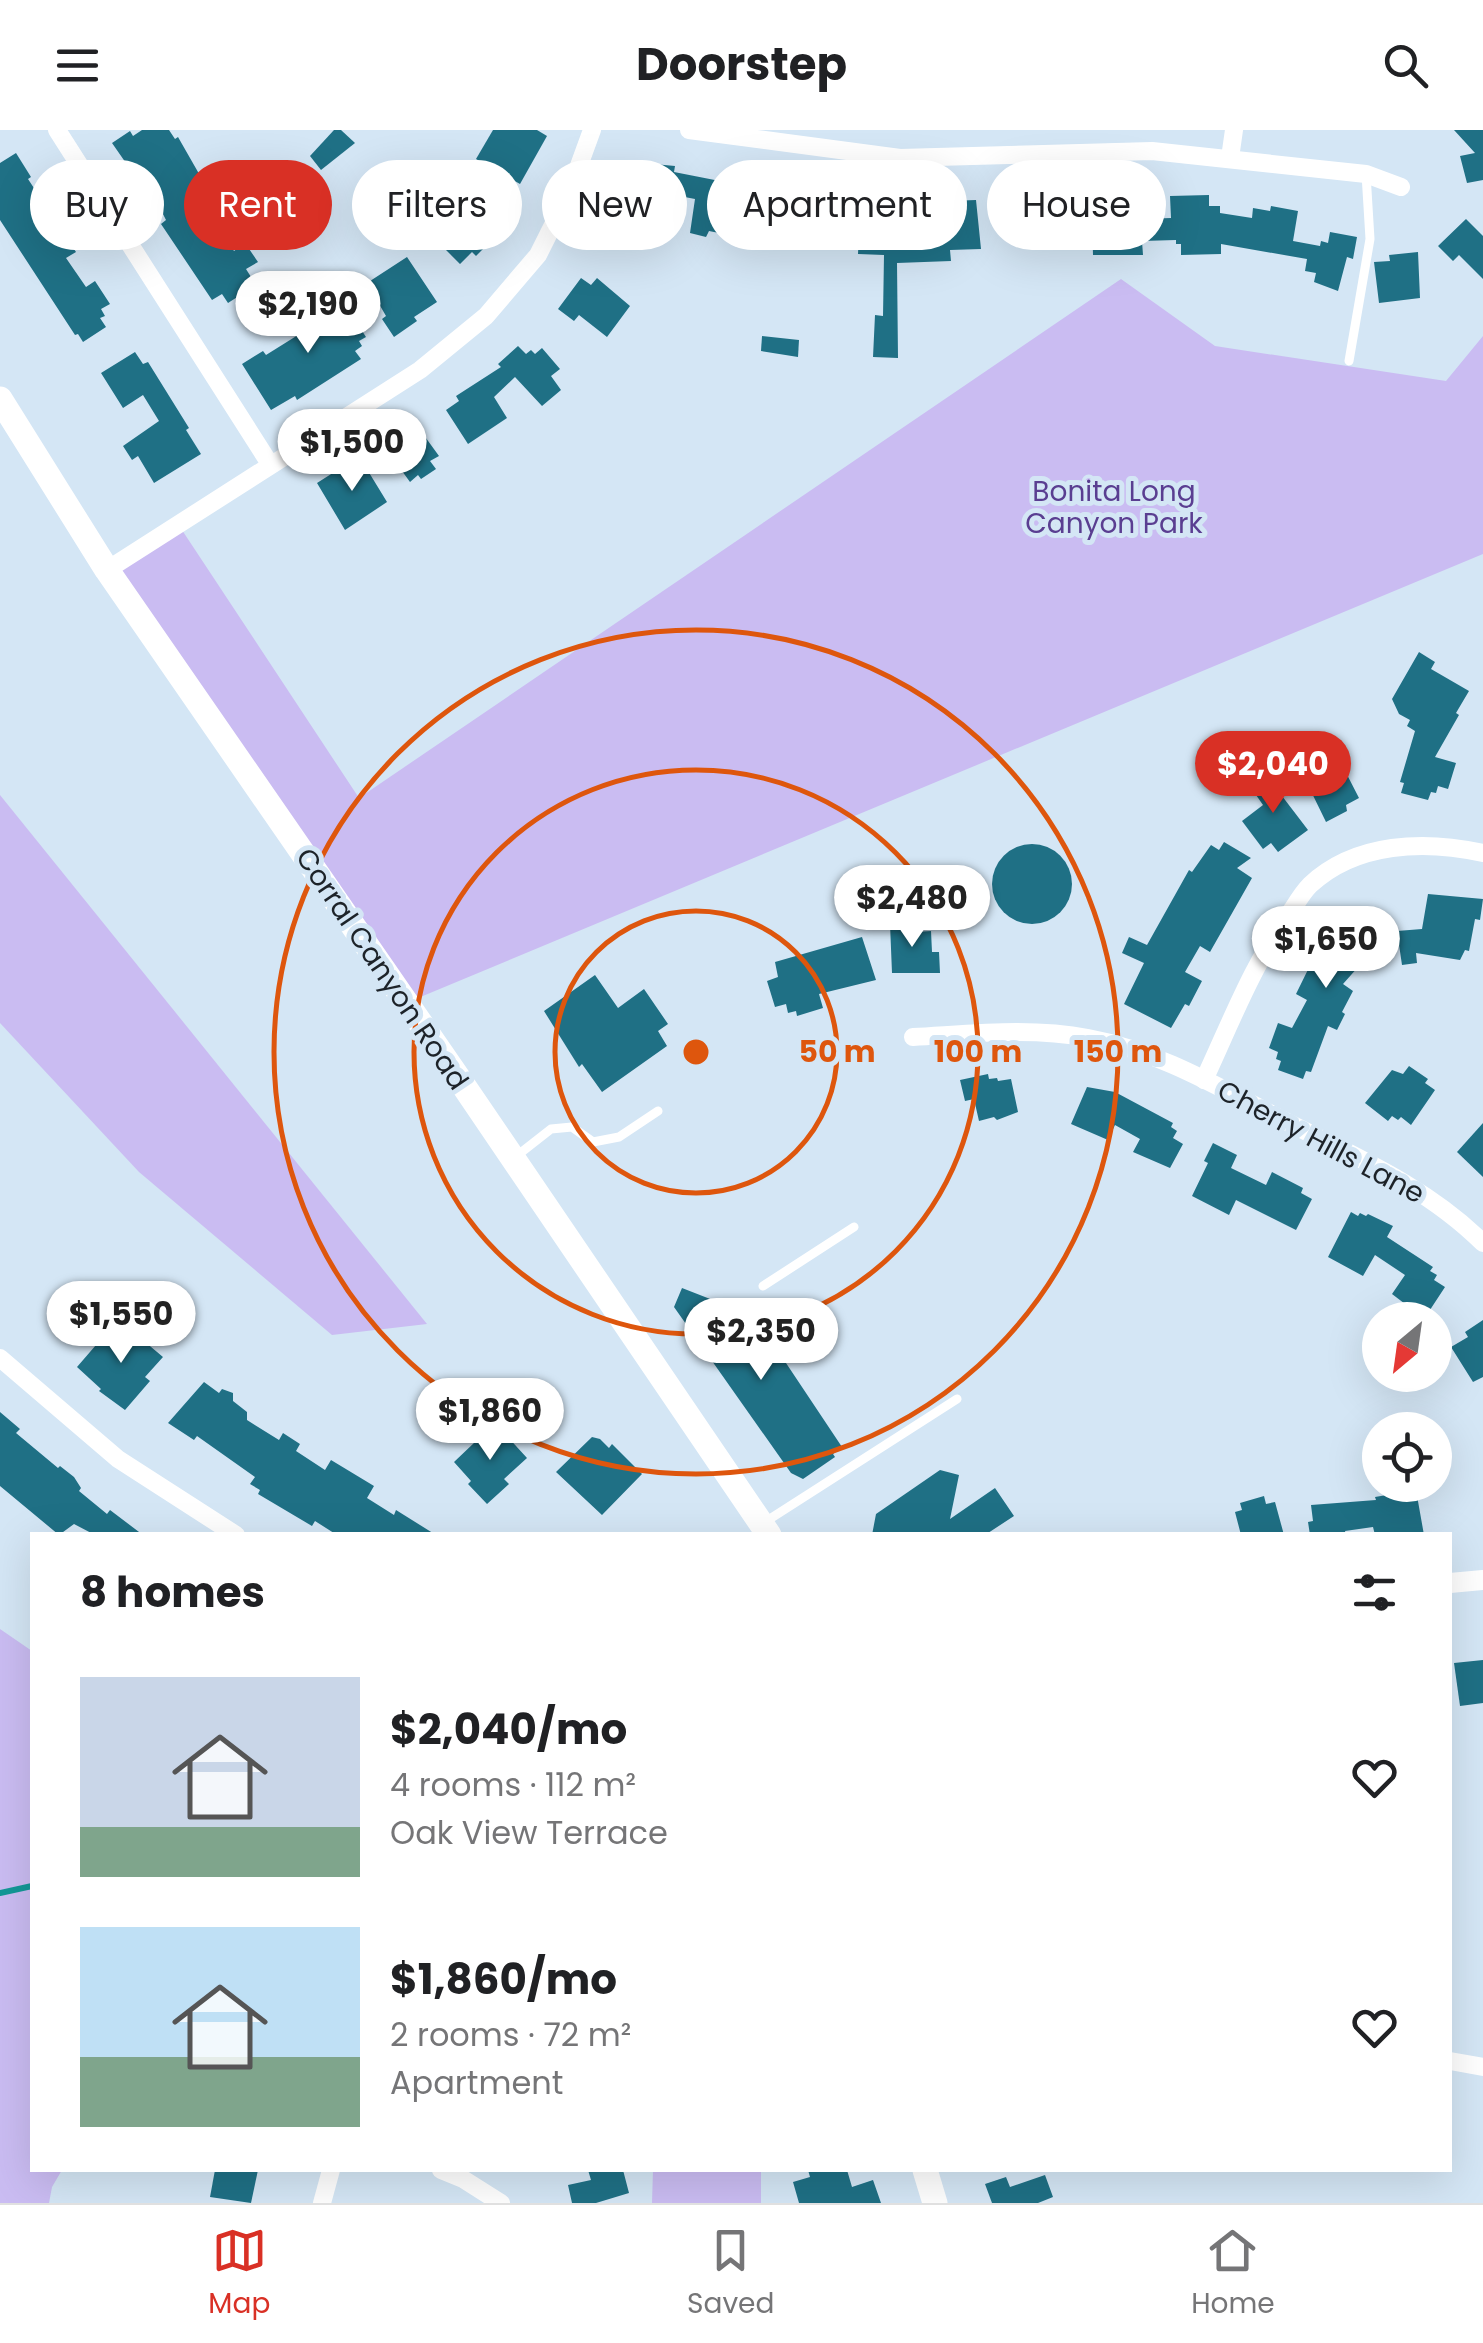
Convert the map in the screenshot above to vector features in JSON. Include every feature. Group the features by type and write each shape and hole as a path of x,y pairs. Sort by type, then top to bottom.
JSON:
{"main road":[{"name":"Corral Canyon Road","path":"0,400 107,570 511,1160 589,1266 766,1529"},
{"path":"926,2172 935,2203"}],"street":[{"path":"58,130 270,464"},
{"path":"107,570 420,370 486,316 538,255 569,193 592,130"},
{"path":"688,130 900,158 1152,151 1366,174 1401,187"},
{"path":"1230,158 1234,130"},
{"path":"1204,1080 1270,940 1309,885 1342,864 1382,848 1431,844 1482,850"},
{"name":"Cherry Hills Lane","path":"913,1037 1016,1032 1083,1037 1138,1048 1398,1178 1454,1216 1483,1243"},
{"path":"0,1358 118,1458 231,1532"},
{"path":"1452,1583 1483,1580"},
{"path":"1452,2061 1483,2068"},
{"path":"322,2203 330,2172"},
{"path":"446,2172 501,2203"}],"lane":[{"path":"1349,361 1370,239 1366,174"},
{"path":"511,1160 551,1129 572,1128 594,1142 620,1137 658,1111"},
{"path":"763,1286 854,1227"},
{"path":"766,1529 868,1456 956,1400"}],"green space":[{"name":"Bonita Long Canyon Park","path":"1121,279 1215,346 1446,381 1483,336 1483,554 406,1003 113,566 178,524 359,798"},
{"path":"0,795 427,1324 332,1335 139,1172 0,1023"},
{"path":"0,1629 30,1650 30,2172 61,2172 49,2203 0,2203"},
{"path":"653,2172 761,2172 761,2203 652,2203"}],"building":[{"path":"142,130 169,130 175,139 178,137 191,160 184,160 184,250 250,250 258,262 246,269 256,285 228,303 222,294 212,300 164,228 164,160 124,160 112,143 130,131 133,136"},
{"path":"334,130 341,130 355,143 332,161 313,160 310,156"},
{"path":"493,130 537,130 547,136 522,180 522,160 476,159"},
{"path":"1454,130 1483,130 1483,180 1467,183 1460,156 1475,153"},
{"path":"16,153 30,175 30,250 75,250 66,258 86,287 95,281 110,304 101,309 105,316 100,318 106,327 83,342 0,220 0,163"},
{"path":"687,175 707,178 706,237 690,233 695,199 687,197"},
{"path":"1209,195 1209,206 1220,206 1220,213 1252,218 1253,208 1270,211 1271,206 1298,211 1293,241 1320,246 1321,241 1328,243 1330,232 1357,237 1353,259 1347,257 1338,291 1314,282 1316,273 1305,271 1307,259 1221,244 1221,254 1181,255 1181,244 1166,240 1170,196"},
{"path":"967,200 976,200 981,249 967,249"},
{"path":"1466,219 1483,236 1483,279 1459,255 1453,261 1438,246"},
{"path":"446,250 482,250 476,256 472,252 460,264"},
{"path":"858,250 950,250 951,261 897,263 898,358 873,357 875,315 883,316 884,255 858,254"},
{"path":"1093,250 1143,250 1143,255 1093,255"},
{"path":"1418,252 1420,298 1379,303 1374,262 1390,261 1389,255"},
{"path":"407,257 437,302 394,337 367,283"},
{"path":"581,278 591,285 597,278 630,306 607,337 579,315 574,321 558,309"},
{"path":"342,300 366,337 359,341 362,346 355,351 361,359 297,400 295,396 271,410 242,364 263,351 266,355 298,335 294,329 325,309 327,303"},
{"path":"762,336 799,340 798,357 761,351"},
{"path":"518,346 526,354 531,350 535,354 542,348 560,369 551,376 561,390 542,406 515,377 494,397 507,418 468,444 446,410 459,401 456,396 501,367 498,364"},
{"path":"135,352 143,364 148,362 201,454 154,483 138,456 132,460 123,446 159,421 143,395 123,408 101,373"},
{"path":"400,429 408,438 413,434 416,439 423,434 439,456 430,461 436,469 421,479 418,475 410,482 378,446"},
{"path":"350,462 356,472 365,466 387,502 345,530 317,483"},
{"path":"1419,652 1435,662 1431,669 1469,691 1435,757 1456,763 1448,789 1438,786 1428,800 1401,793 1404,783 1400,782 1415,731 1407,726 1410,720 1399,714 1392,699"},
{"path":"1341,763 1359,798 1346,805 1347,811 1326,822 1306,781"},
{"path":"1263,771 1308,830 1278,852 1271,843 1263,849 1242,821 1263,805 1247,782"},
{"path":"1224,842 1251,858 1237,868 1252,878 1210,952 1200,946 1185,972 1202,981 1171,1028 1124,1004 1144,963 1122,953 1129,937 1147,945 1189,870 1192,872 1211,845 1219,850"},
{"path":"1032,844 1047,847 1060,856 1069,869 1069,899 1060,912 1047,921 1032,924 1017,921 1004,912 995,899 992,884 995,869 1004,856 1017,847"},
{"path":"1428,894 1483,899 1469,951 1465,950 1460,960 1416,953 1417,963 1402,965 1397,931 1422,929"},
{"path":"1356,909 1391,938 1343,984 1353,991 1342,1012 1345,1014 1337,1030 1328,1026 1311,1072 1306,1071 1303,1079 1278,1070 1278,1052 1269,1048 1278,1023 1292,1028 1307,1000 1296,994 1323,939 1343,915 1348,919"},
{"path":"914,922 915,932 931,931 932,952 939,952 940,973 892,973 890,924"},
{"path":"862,937 876,980 819,994 823,1008 797,1016 796,1011 788,1013 786,1004 775,1007 767,981 778,977 775,962"},
{"path":"595,975 618,1008 644,989 668,1024 658,1031 667,1046 602,1092 582,1064 579,1067 544,1011"},
{"path":"1409,1066 1428,1079 1425,1083 1435,1090 1411,1125 1401,1117 1398,1120 1392,1116 1388,1121 1365,1103 1392,1070 1403,1074"},
{"path":"988,1074 989,1079 998,1081 1011,1079 1018,1112 997,1120 994,1117 979,1121 974,1099 965,1101 960,1080"},
{"path":"1087,1087 1115,1092 1173,1123 1171,1127 1177,1131 1173,1138 1183,1144 1170,1168 1133,1152 1140,1139 1115,1125 1108,1140 1071,1124"},
{"path":"1483,1123 1483,1177 1457,1152"},
{"path":"1213,1143 1237,1155 1231,1168 1266,1185 1272,1172 1303,1188 1301,1193 1312,1199 1296,1230 1236,1200 1229,1215 1192,1196"},
{"path":"1351,1212 1358,1216 1368,1214 1393,1226 1387,1237 1433,1267 1430,1271 1437,1275 1434,1280 1445,1287 1435,1302 1402,1302 1392,1294 1405,1275 1375,1255 1363,1276 1328,1257"},
{"path":"682,1288 746,1313 763,1335 766,1333 842,1447 833,1454 835,1457 803,1479 791,1473 674,1307"},
{"path":"1483,1320 1483,1377 1473,1382 1452,1349 1468,1337 1465,1332"},
{"path":"126,1326 163,1357 145,1377 150,1381 125,1410 99,1391 77,1367 96,1345"},
{"path":"204,1382 219,1393 222,1389 233,1393 233,1401 247,1412 247,1420 279,1440 283,1433 300,1444 296,1451 325,1470 331,1460 374,1486 367,1498 431,1532 332,1532 315,1521 312,1526 258,1494 260,1490 250,1484 255,1477 197,1436 194,1440 168,1423"},
{"path":"0,1412 20,1429 16,1433 74,1477 79,1491 107,1514 110,1510 139,1532 89,1532 74,1524 63,1532 55,1532 0,1486"},
{"path":"495,1423 527,1458 504,1479 509,1484 487,1504 454,1462"},
{"path":"592,1437 609,1448 612,1444 642,1474 602,1515 556,1472"},
{"path":"940,1470 959,1475 950,1519 995,1488 1014,1516 990,1532 873,1532 876,1514"},
{"path":"1264,1496 1266,1504 1275,1502 1283,1532 1240,1532 1235,1512 1242,1510 1240,1503"},
{"path":"1418,1502 1423,1532 1374,1532 1373,1527 1310,1532 1311,1505"},
{"path":"1483,1660 1483,1703 1460,1706 1454,1663"},
{"path":"215,2172 258,2172 251,2203 210,2197"},
{"path":"589,2172 624,2172 629,2193 596,2203 572,2203 568,2185 591,2180"},
{"path":"809,2172 848,2172 852,2187 873,2180 881,2203 799,2203 793,2182 810,2177"},
{"path":"1045,2175 1053,2197 1038,2203 992,2203 985,2184 1006,2177 1010,2187"}],"waterway":[{"path":"0,1893 30,1886"}]}
